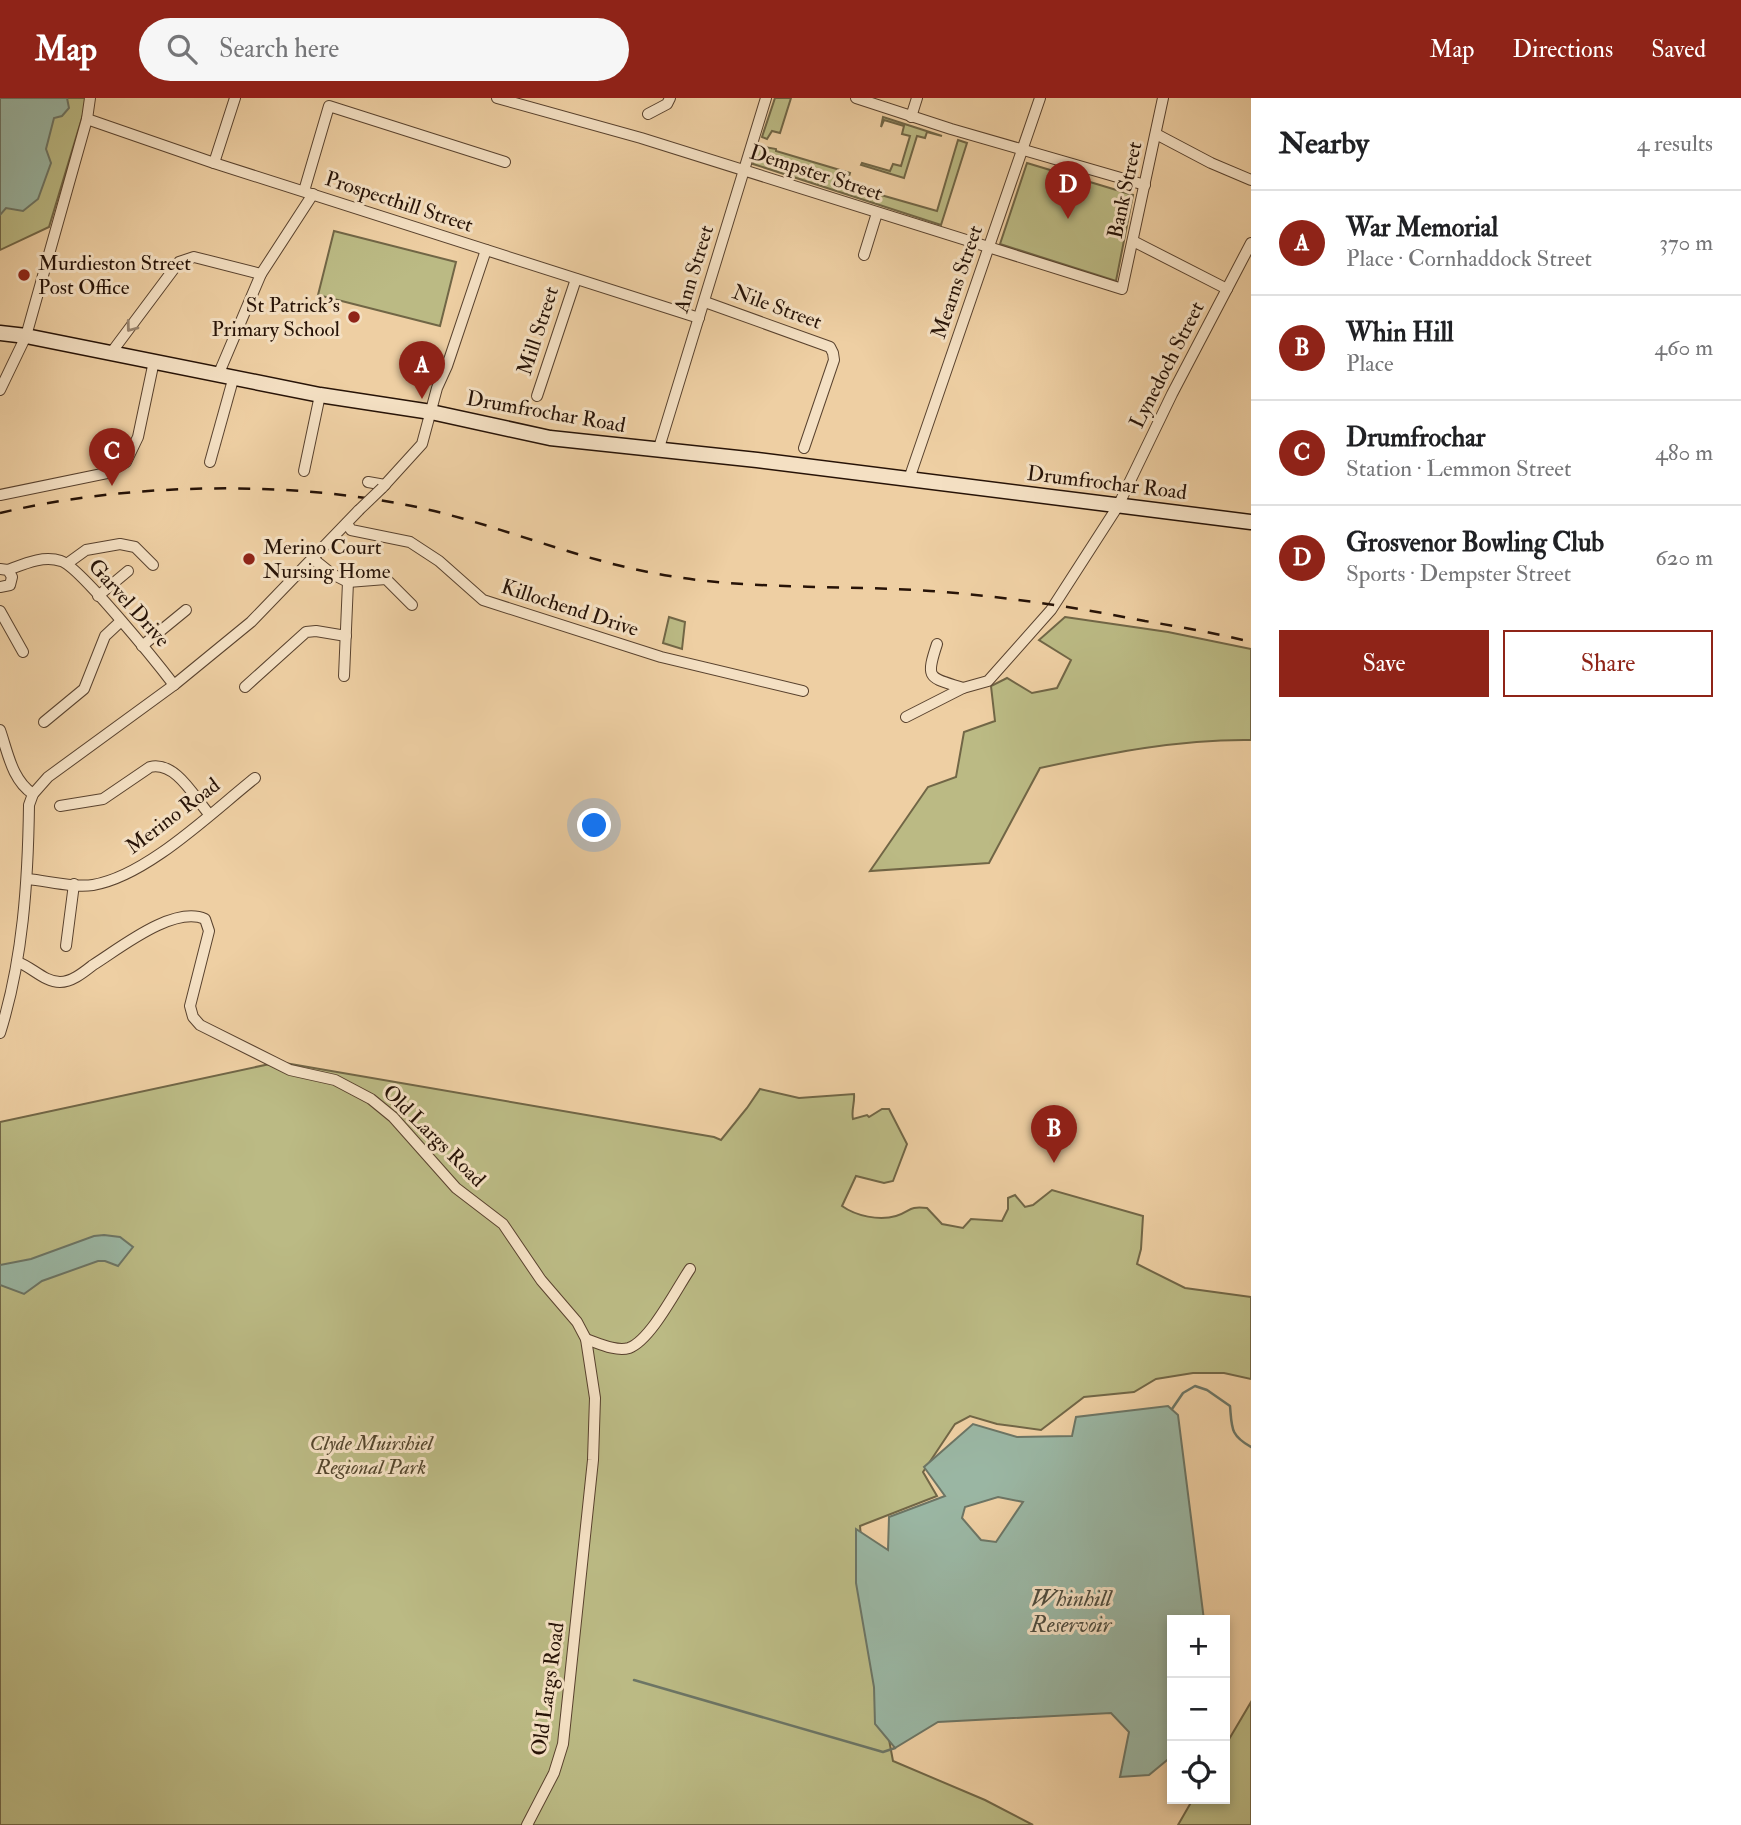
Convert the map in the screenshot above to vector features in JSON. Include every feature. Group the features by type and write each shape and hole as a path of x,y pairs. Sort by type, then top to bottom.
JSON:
{"main road":[{"name":"Drumfrochar Road","path":"0,333 219,373 320,395 430,412 550,438 757,460 1251,522"}],"street":[{"path":"0,390 26,336 88,119 90,98"},
{"path":"214,163 235,98"},
{"name":"Dempster Street","path":"497,98 641,138 1122,289"},
{"path":"648,114 667,104 670,98"},
{"name":"Ann Street","path":"658,451 766,98"},
{"path":"856,98 911,117 1145,185"},
{"path":"911,117 917,98"},
{"name":"Mearns Street","path":"909,479 1040,98"},
{"name":"Bank Street","path":"1122,289 1163,98"},
{"path":"219,373 261,274 308,193 329,106 505,162"},
{"name":"Prospecthill Street","path":"88,119 214,163 699,318"},
{"path":"1156,134 1211,163 1251,180"},
{"path":"864,256 877,213"},
{"path":"1133,241 1227,289"},
{"name":"Lynedoch Street","path":"906,718 963,688 988,681 1051,610 1118,506 1172,394 1251,243"},
{"path":"0,1033 12,996 17,962 28,879 29,805 33,794 48,776 174,685 251,622 422,444 437,388 486,250"},
{"path":"111,353 179,262 185,258 194,257 261,274"},
{"name":"Mill Street","path":"537,396 576,279"},
{"name":"Nile Street","path":"705,302 830,347 834,360 804,448"},
{"path":"0,495 107,473 126,462 138,437 154,361"},
{"path":"210,462 234,376"},
{"path":"304,471 320,395"},
{"path":"368,482 384,486"},
{"name":"Killochend Drive","path":"347,523 351,530 410,542 439,561 482,600 661,657 803,691"},
{"path":"68,564 86,550 120,544 135,547 153,565"},
{"path":"312,558 332,574 348,582 386,579 412,605"},
{"name":"Garvel Drive","path":"4,570 38,560 52,559 68,564 121,621 174,685"},
{"path":"0,587 11,583 12,577 4,570"},
{"path":"98,596 128,571"},
{"path":"344,676 348,582"},
{"path":"142,646 186,610"},
{"path":"0,611 23,652"},
{"path":"44,722 84,689 105,636 121,621"},
{"path":"245,687 306,632 346,636"},
{"path":"937,644 929,668 930,673 936,679 963,688"},
{"path":"0,730 15,774 25,789 33,794"},
{"path":"60,806 103,799 150,767 158,765 173,771 209,814"},
{"name":"Merino Road","path":"28,879 89,885 104,882 148,863 255,778"},
{"path":"66,946 74,884"},
{"name":"Old Largs Road","path":"17,962 59,982 74,978 147,930 176,919 205,919 209,929 190,1006 193,1017 200,1025 290,1070 335,1080 371,1099 393,1117 456,1188 503,1224 541,1280 577,1322 586,1339 595,1398 593,1460 563,1744 554,1773 527,1825"},
{"path":"586,1339 617,1348 629,1348 644,1337 690,1269"}],"green space":[{"path":"0,98 88,98 49,227 0,250"},
{"path":"775,98 791,98 780,133 772,131 767,139 762,137"},
{"path":"883,117 942,136 927,132 925,138 917,136 904,178 861,165 862,163 890,171 893,164 901,166 910,136 902,134 904,126 884,120 881,127"},
{"path":"958,140 967,143 941,225 753,164 759,146 776,149 850,173 847,183 853,187 937,211"},
{"path":"1027,163 1133,195 1116,281 1000,244"},
{"path":"334,231 456,262 440,326 318,295"},
{"path":"669,617 685,622 682,649 663,643"},
{"path":"1065,617 1168,632 1251,649 1251,740 1171,744 1040,768 989,863 870,871 928,787 956,777 964,732 995,721 991,686 1007,678 1032,693 1057,688 1071,660 1039,640"},
{"name":"Clyde Muirshiel Regional Park","path":"279,1062 721,1140 760,1089 799,1098 854,1094 853,1119 867,1115 869,1117 882,1109 889,1109 907,1144 893,1181 884,1183 856,1176 842,1206 848,1210 868,1217 882,1218 896,1216 913,1208 927,1208 942,1224 963,1228 971,1219 1002,1221 1008,1209 1008,1198 1015,1195 1025,1207 1033,1205 1052,1190 1143,1216 1141,1249 1137,1264 1185,1288 1251,1297 1251,1379 1224,1373 1193,1373 1156,1379 1134,1392 1084,1397 1041,1430 997,1424 970,1416 955,1424 923,1472 937,1496 860,1526 870,1637 893,1761 985,1800 1033,1825 0,1825 0,1122"},
{"path":"1251,1702 1251,1825 1178,1825 1190,1804 1230,1804 1230,1738"}],"water":[{"path":"0,98 67,98 69,108 62,116 54,118 46,149 51,163 38,199 23,211 6,208 0,215"},
{"path":"94,1236 120,1237 133,1247 118,1266 98,1261 42,1281 24,1294 0,1285 0,1265 31,1259"},
{"name":"Whinhill Reservoir","path":"1168,1406 1178,1415 1203,1615 1167,1615 1167,1760 1149,1775 1120,1777 1129,1732 1111,1713 938,1722 895,1748 875,1724 874,1687 856,1583 856,1529 888,1550 889,1517 945,1496 924,1467 973,1424 1017,1437 1072,1436 1076,1417","holes":["998,1497 1023,1502 996,1542 981,1540 962,1518 965,1507"]}],"waterway":[{"path":"1172,1409 1183,1393 1195,1386 1207,1390 1230,1406 1233,1430 1239,1439 1251,1447"},
{"path":"634,1680 883,1752 895,1748"}],"railway":[{"path":"0,513 49,503 152,491 206,488 312,492 412,506 604,562 670,576 734,583 898,589 984,596 1092,611 1251,642"}],"place":[{"name":"Grosvenor Bowling Club","path":"1068,219"},
{"name":"Murdieston Street Post Office","path":"24,275"},
{"name":"St Patrick's Primary School","path":"354,317"},
{"name":"War Memorial","path":"422,399"},
{"name":"Drumfrochar","path":"112,486"},
{"name":"Merino Court Nursing Home","path":"249,559"},
{"name":"Whin Hill","path":"1054,1163"}]}
